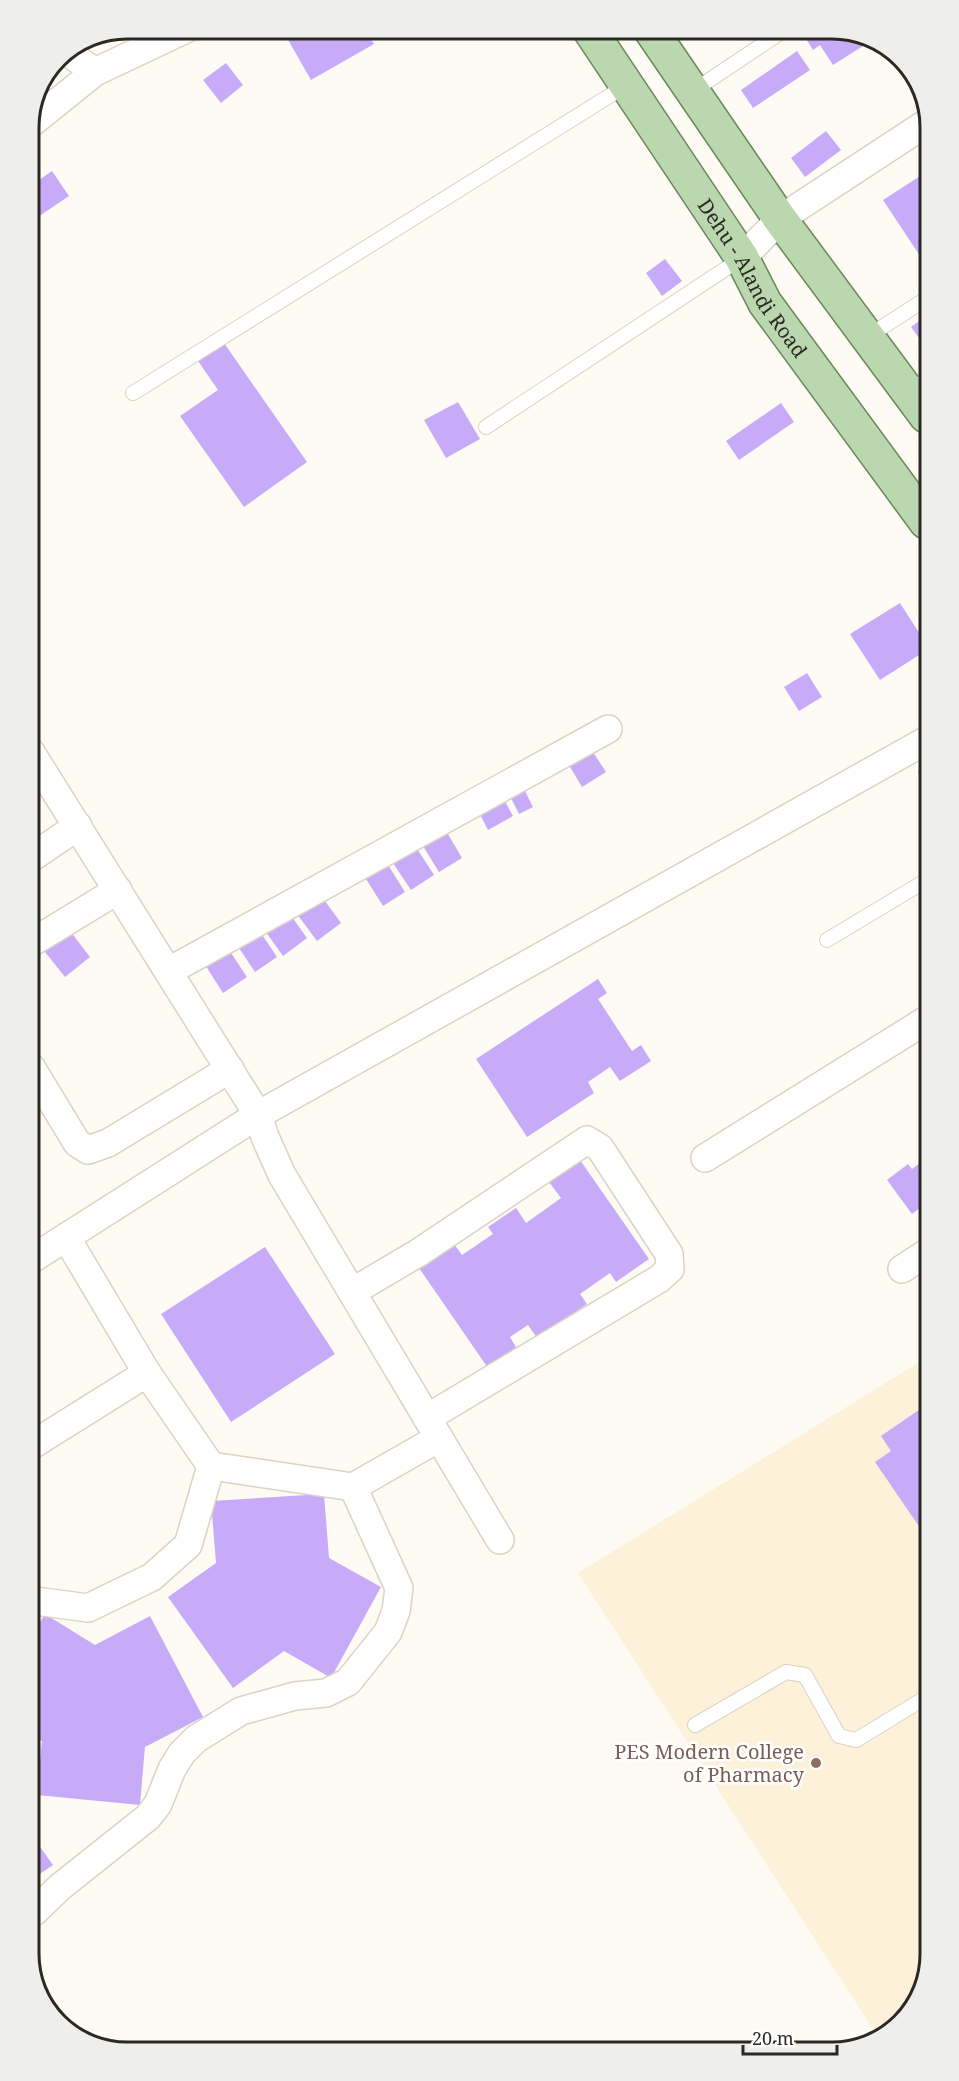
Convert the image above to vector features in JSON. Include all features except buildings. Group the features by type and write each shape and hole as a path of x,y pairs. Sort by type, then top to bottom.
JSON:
{"main road":[{"name":"Dehu - Alandi Road","path":"596,39 742,258 765,303 920,510"},
{"path":"657,39 780,219 867,337 920,396"}],"street":[{"path":"40,116 95,72 163,39"},
{"path":"75,57 95,72"},
{"path":"742,258 780,219 920,127"},
{"path":"169,971 608,729"},
{"path":"39,1254 258,1115 920,744"},
{"path":"39,765 258,1115 282,1175 500,1540"},
{"path":"39,853 78,826"},
{"path":"39,938 118,890"},
{"path":"705,1158 920,1023"},
{"path":"39,1084 76,1143 88,1150 108,1143 230,1069"},
{"path":"66,1237 147,1373 211,1466 353,1487 433,1428 659,1279 670,1269 669,1254 600,1148 587,1140 418,1253 352,1292"},
{"path":"902,1269 920,1257"},
{"path":"39,1441 147,1373"},
{"path":"39,1601 88,1608 152,1577 188,1545 211,1466"},
{"path":"39,1907 60,1887 148,1817 158,1804 172,1769 182,1752 196,1739 241,1711 295,1696 326,1693 348,1682 388,1632 396,1611 399,1588 353,1487"}],"lane":[{"path":"693,91 771,39"},
{"path":"133,393 627,85"},
{"path":"486,427 742,258"},
{"path":"867,337 920,303"},
{"path":"827,940 920,884"},
{"path":"695,1725 786,1672 805,1675 839,1736 856,1740 920,1701"}],"shaded area":[{"name":"PES Modern College of Pharmacy","path":"920,1362 920,1954 911,1993 902,2008 886,2024 874,2031 578,1573"}],"place":[{"name":"PES Modern College of Pharmacy","path":"816,1763"}]}
